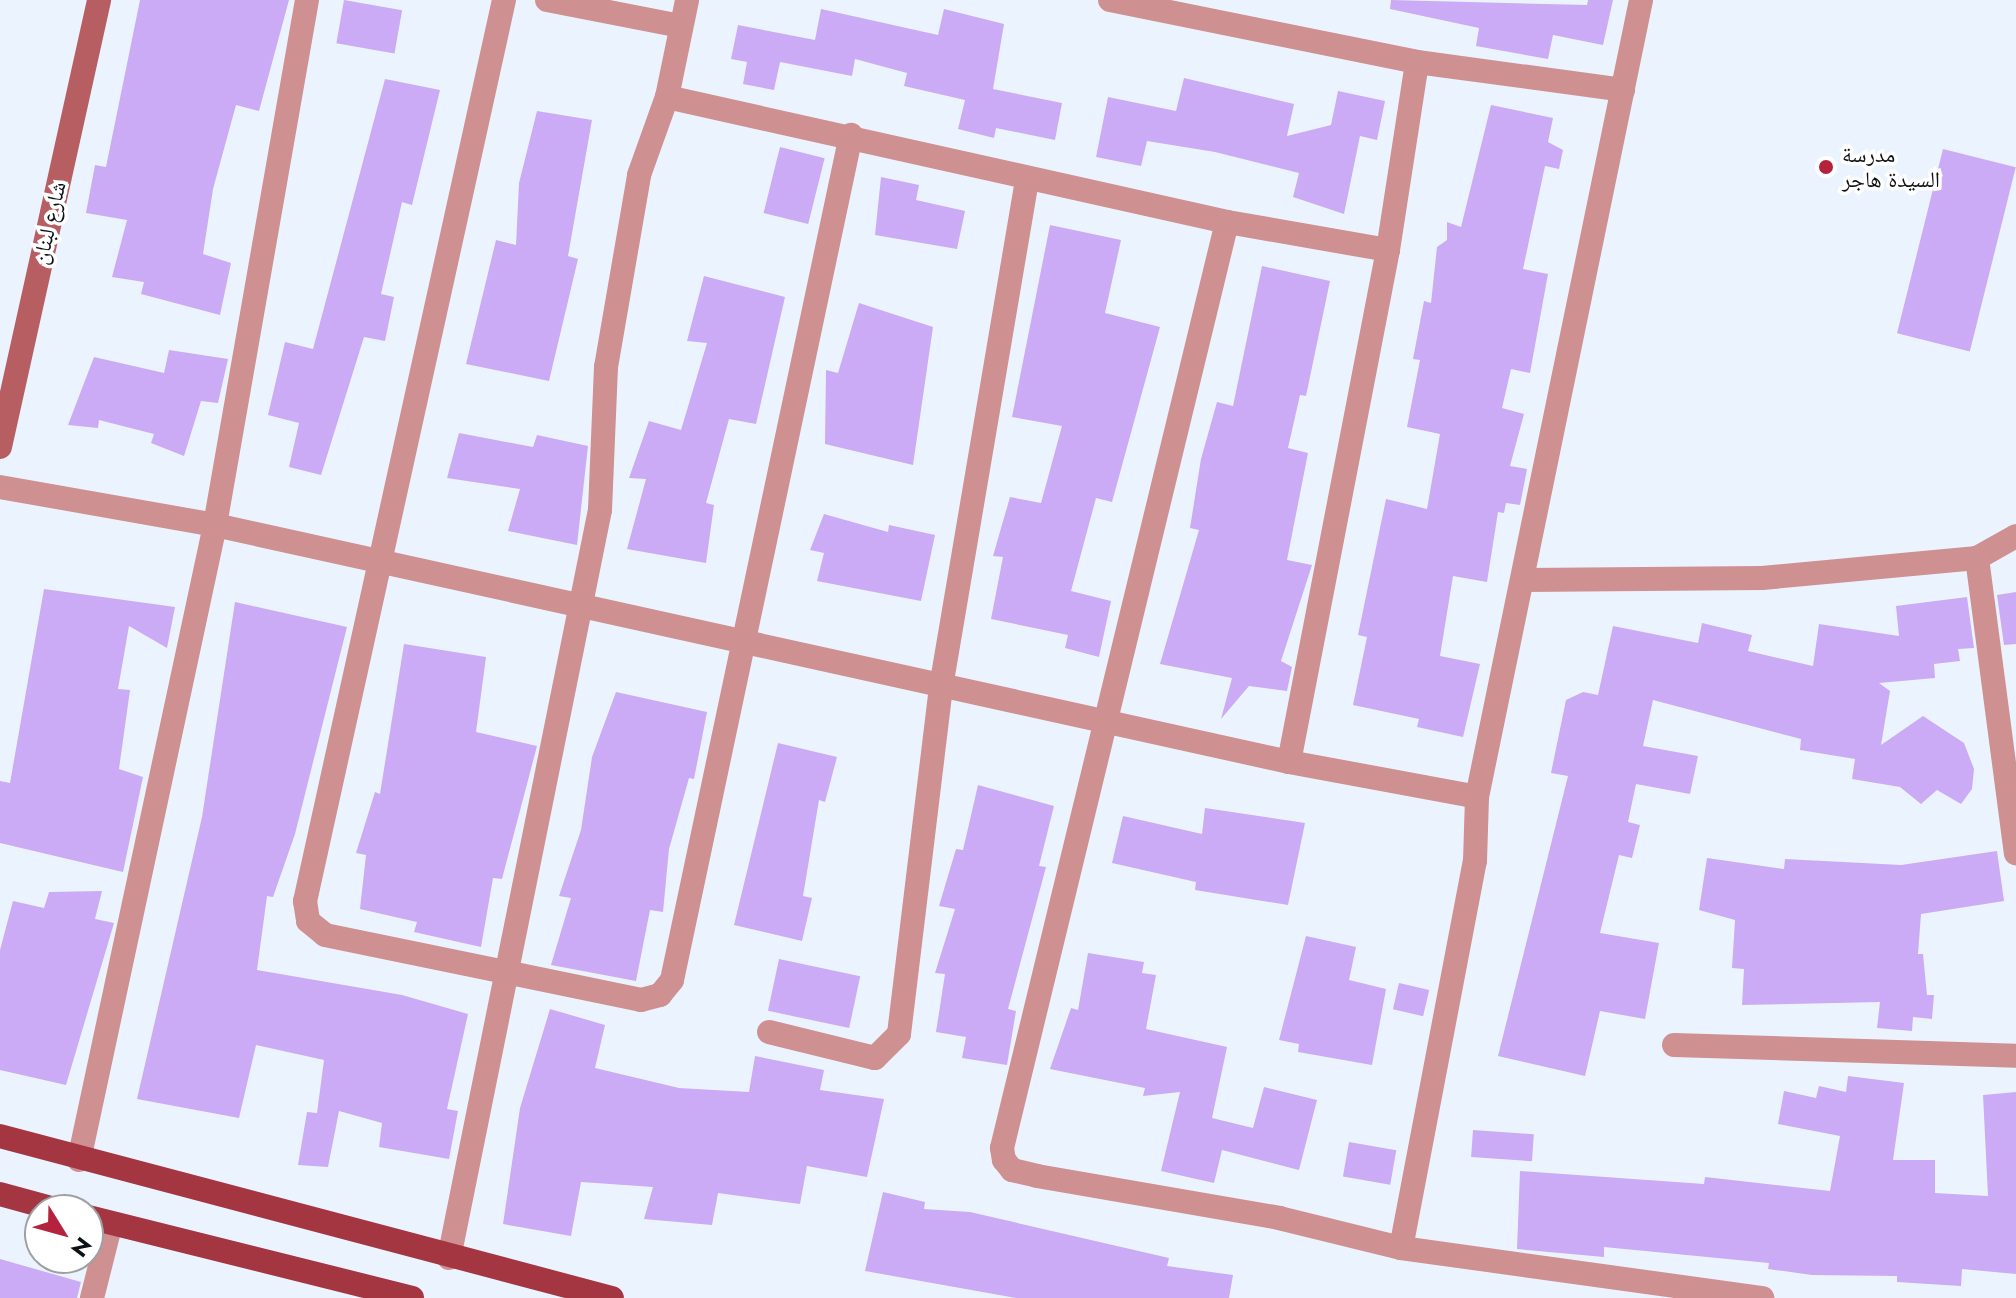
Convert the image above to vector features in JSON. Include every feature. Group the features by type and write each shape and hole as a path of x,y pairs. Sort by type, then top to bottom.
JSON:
{"main road":[{"path":"0,1136 79,1160 449,1258 612,1298"},
{"path":"0,1194 24,1201"},
{"path":"104,1221 412,1298"}],"street":[{"name":"شارع لبنان","path":"0,447 8,375 99,0"},
{"path":"79,1160 215,525 307,0"},
{"path":"504,0 305,901 308,921 325,935 641,1000 660,995 672,980 741,642 851,135"},
{"path":"547,0 681,26"},
{"path":"449,1258 600,510 614,314 639,175 667,97 687,0"},
{"path":"1110,0 1417,62 1623,90"},
{"path":"1401,1248 1475,861 1477,797 1525,580 1641,0"},
{"path":"1289,762 1388,250 1417,62"},
{"path":"667,97 851,135 1027,180 1227,222 1388,250"},
{"path":"769,1032 875,1058 899,1034 941,687 1027,180"},
{"path":"1227,222 1103,721 1002,1148 1004,1160 1012,1170 1037,1176 1279,1218 1401,1248 1604,1290 1763,1298"},
{"path":"0,487 215,525 941,687 1289,762 1477,797"},
{"path":"1525,580 1762,578 1977,558 2016,536"},
{"path":"1977,558 2016,853"},
{"path":"1674,1045 2016,1056"},
{"path":"92,1298 94,1274"}],"building":[{"path":"140,0 289,0 259,111 236,105 213,189 203,254 231,263 220,315 141,294 144,282 112,277 127,220 86,213 95,165 106,167"},
{"path":"344,0 402,10 394,54 336,43"},
{"path":"1391,0 1587,5 1588,0 1613,0 1603,45 1553,35 1548,59 1476,46 1479,28 1390,9"},
{"path":"821,9 938,35 944,9 1004,24 993,89 1062,103 1055,140 996,128 994,138 958,129 965,100 904,86 907,73 855,59 852,76 780,62 774,90 743,84 747,62 731,59 738,25 815,40"},
{"path":"1184,78 1294,104 1287,136 1331,125 1338,91 1385,101 1377,140 1360,136 1344,214 1293,197 1299,173 1215,152 1147,141 1141,166 1096,157 1108,97 1176,111"},
{"path":"385,79 440,90 412,205 402,202 381,294 394,297 385,341 364,337 321,475 289,467 299,423 268,415 285,342 313,349"},
{"path":"1491,105 1553,118 1548,142 1563,150 1559,169 1545,166 1523,269 1548,274 1530,373 1511,369 1502,408 1524,414 1510,466 1527,469 1520,505 1506,503 1504,513 1498,512 1487,582 1453,576 1440,656 1480,664 1463,737 1417,727 1419,719 1353,705 1367,637 1358,635 1386,499 1427,509 1440,434 1407,427 1420,360 1413,359 1424,301 1431,303 1437,247 1447,240 1447,222 1461,227"},
{"path":"537,111 592,120 568,256 578,259 549,381 466,364 496,240 516,245 519,183"},
{"path":"780,147 825,158 808,224 764,213"},
{"path":"1943,149 2016,167 1970,352 1897,333"},
{"path":"881,177 919,185 916,200 965,211 957,249 875,235"},
{"path":"1050,225 1121,240 1105,313 1160,327 1112,502 1096,498 1071,591 1111,601 1099,657 1065,648 1068,635 991,619 1003,557 993,556 1010,497 1041,503 1062,426 1012,417"},
{"path":"1262,266 1330,281 1306,396 1300,395 1288,448 1308,453 1287,560 1312,565 1281,661 1292,667 1287,691 1249,686 1221,719 1232,678 1160,664 1199,530 1190,528 1201,459 1217,402 1233,406"},
{"path":"704,276 785,297 756,424 729,419 706,503 714,505 706,563 627,549 646,479 629,478 649,421 681,430 707,343 687,341"},
{"path":"859,303 933,327 913,465 825,444 826,370 838,373"},
{"path":"169,350 228,359 218,403 201,401 184,456 151,443 154,434 99,420 98,428 68,425 94,357 164,373"},
{"path":"459,433 533,447 537,435 588,446 577,545 508,531 520,489 447,478"},
{"path":"824,514 888,532 889,525 935,535 921,601 817,581 824,553 810,550"},
{"path":"44,589 175,607 167,648 129,626 118,689 130,690 119,769 143,777 123,872 0,843 0,781 10,783"},
{"path":"2016,592 2016,644 2004,645 1997,595"},
{"path":"1967,597 1974,648 1958,649 1960,661 1934,664 1935,678 1879,683 1890,691 1881,745 1923,716 1964,743 1974,769 1972,789 1961,804 1937,790 1921,804 1900,787 1852,779 1855,759 1800,750 1801,739 1653,700 1643,746 1698,756 1690,794 1636,784 1628,822 1640,825 1632,858 1619,855 1600,933 1659,943 1645,1019 1600,1011 1585,1076 1498,1056 1568,776 1551,773 1566,700 1583,692 1598,695 1613,626 1698,643 1702,623 1752,635 1748,651 1813,666 1819,624 1899,636 1896,606"},
{"path":"235,602 347,627 295,834 273,897 267,896 257,970 402,995 468,1014 447,1109 458,1111 449,1159 379,1147 382,1123 339,1111 328,1167 298,1165 307,1112 317,1113 324,1060 256,1045 239,1118 137,1099 202,817"},
{"path":"404,644 486,657 476,732 537,746 502,879 493,878 481,947 414,932 417,922 360,909 366,855 356,853 375,792 380,794"},
{"path":"616,692 707,712 694,779 689,778 669,849 663,912 650,910 636,981 551,965 571,898 559,896 581,830 592,757"},
{"path":"778,743 837,757 825,802 819,800 803,896 812,898 802,941 734,925"},
{"path":"978,785 1054,806 1039,866 1046,867 1008,1009 1016,1011 1007,1065 962,1058 966,1037 936,1032 945,974 935,973 955,909 939,906 956,849 963,850"},
{"path":"1205,808 1305,823 1288,905 1195,890 1196,882 1112,863 1123,816 1202,834"},
{"path":"1997,851 2004,901 1921,914 1918,954 1923,954 1927,995 1934,995 1932,1019 1913,1017 1912,1031 1877,1028 1880,1002 1742,1005 1744,969 1732,968 1735,920 1699,910 1707,858 1784,869 1785,859 1901,865"},
{"path":"102,891 95,919 114,923 66,1085 0,1070 0,950 13,901 44,908 49,892"},
{"path":"1306,936 1356,947 1349,980 1386,989 1372,1065 1298,1052 1299,1044 1279,1040"},
{"path":"1088,953 1144,962 1142,973 1156,975 1146,1029 1227,1047 1212,1118 1253,1128 1264,1087 1317,1100 1299,1170 1222,1150 1214,1183 1161,1171 1180,1092 1143,1096 1145,1088 1050,1069 1071,1008 1078,1010"},
{"path":"779,959 860,976 849,1028 768,1011"},
{"path":"1399,983 1429,990 1423,1016 1393,1009"},
{"path":"550,1009 605,1025 595,1068 679,1088 749,1092 755,1056 824,1070 820,1090 884,1099 867,1177 807,1166 800,1204 718,1193 712,1225 644,1219 653,1187 581,1182 571,1236 503,1224 520,1108"},
{"path":"1848,1076 1904,1083 1893,1160 1935,1160 1935,1193 1988,1196 1983,1095 2016,1092 2016,1274 1962,1269 1961,1286 1897,1282 1897,1276 1812,1275 1768,1269 1769,1263 1604,1247 1604,1257 1517,1249 1520,1171 1704,1184 1705,1177 1830,1191 1840,1136 1778,1124 1784,1091 1816,1098 1819,1086 1846,1092"},
{"path":"1473,1130 1534,1134 1532,1161 1471,1157"},
{"path":"1349,1142 1396,1150 1390,1185 1343,1176"},
{"path":"883,1192 925,1202 924,1209 970,1212 1169,1258 1167,1266 1233,1275 1229,1298 1016,1298 865,1271"},
{"path":"0,1259 24,1266 24,1274 53,1274 81,1282 77,1298 0,1298"}],"place":[{"name":"مدرسة السيدة هاجر","path":"1826,167"}]}
